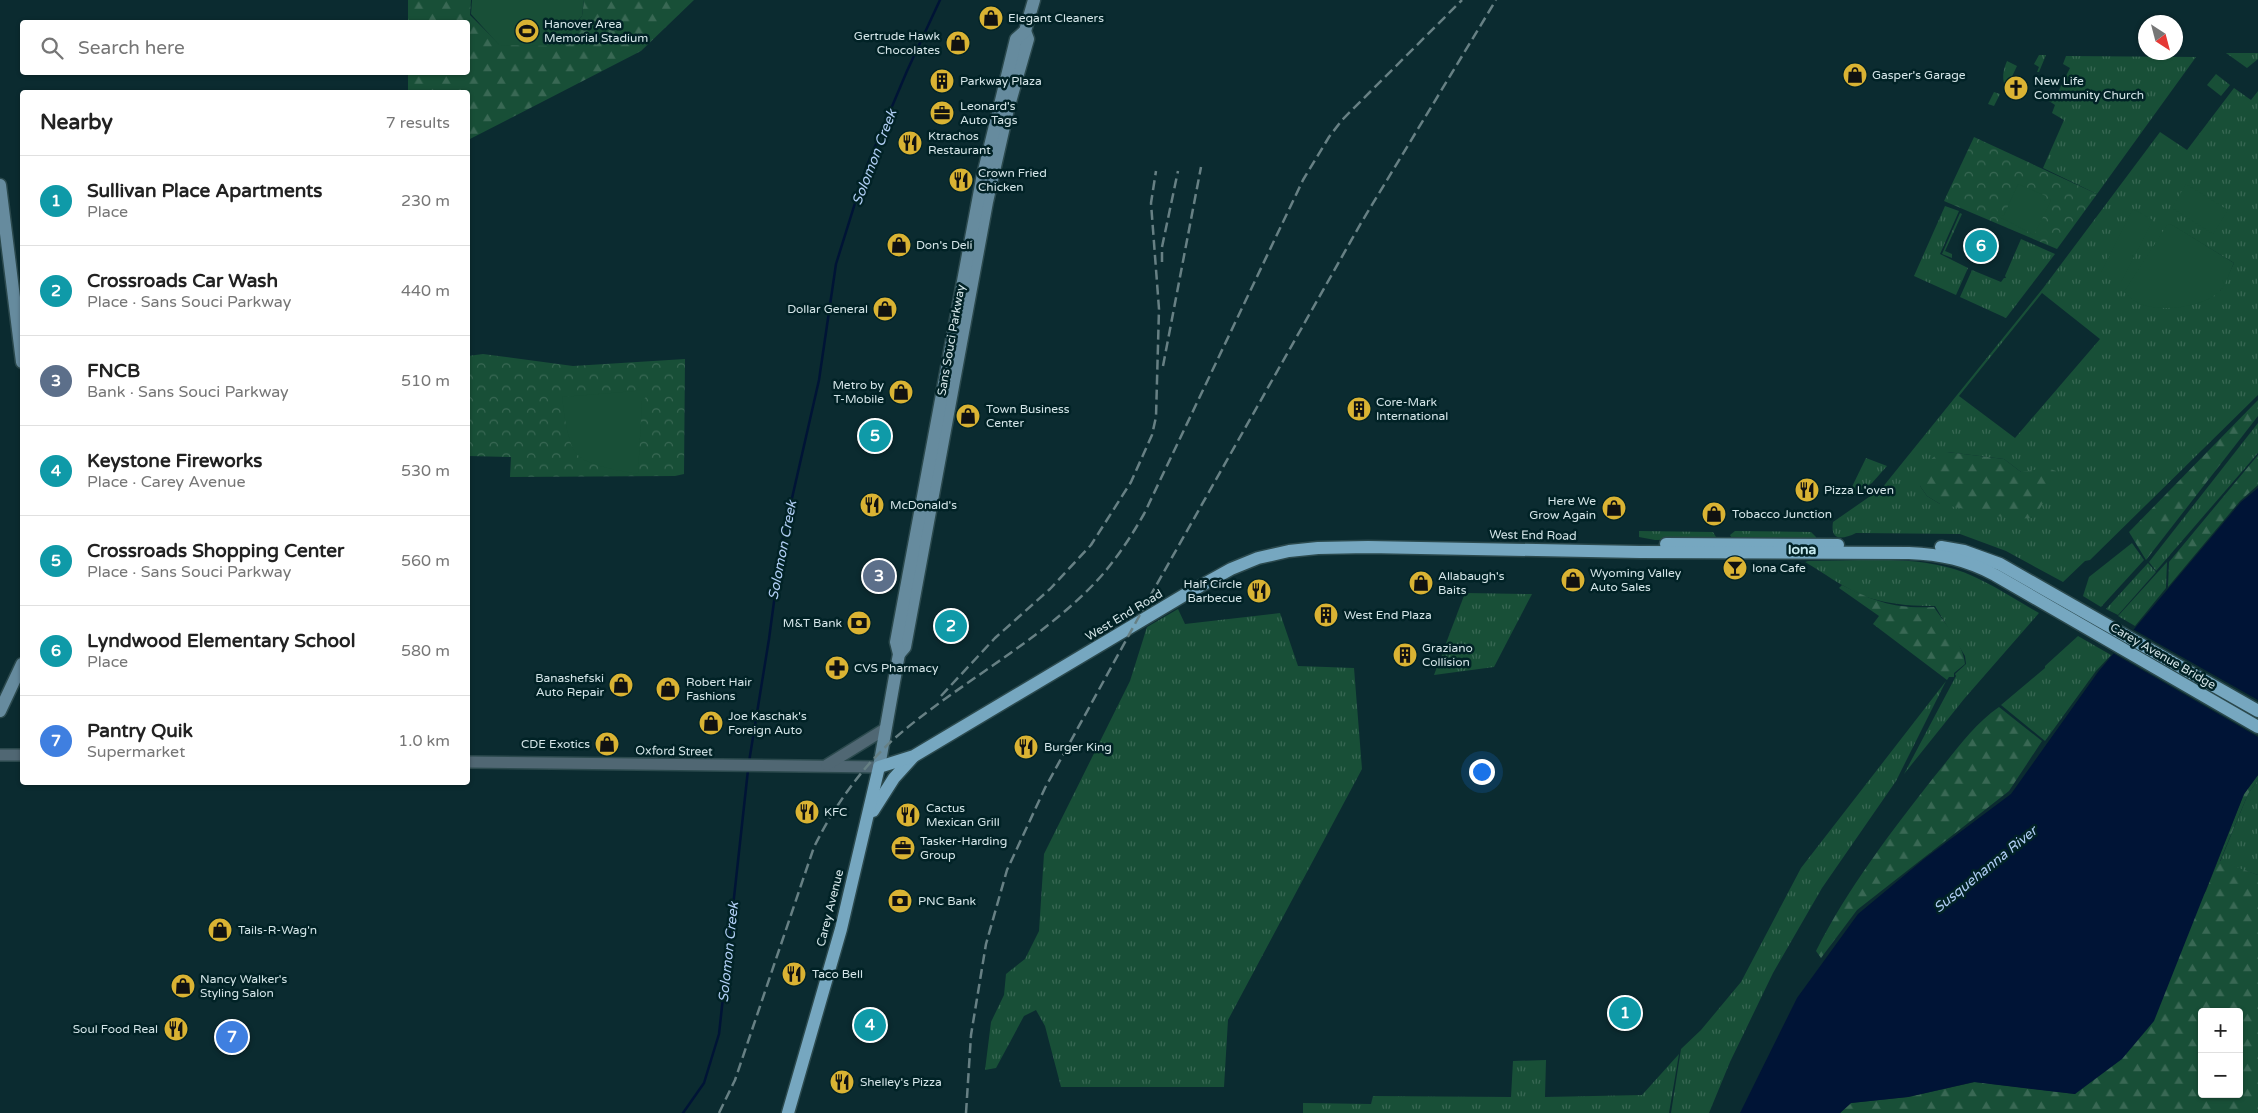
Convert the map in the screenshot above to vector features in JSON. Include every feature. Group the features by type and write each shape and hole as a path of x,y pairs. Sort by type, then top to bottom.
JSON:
{"main road":[{"name":"Sans Souci Parkway","path":"879,766 899,654 896,642 982,179 1016,39 1025,31 1034,0"},
{"path":"0,185 20,346"},
{"name":"West End Road","path":"1612,550 1641,544 1724,543 1944,547 1964,551 1990,560 2064,600"},
{"name":"West End Road","path":"879,766 914,756 1231,568 1258,558 1292,551 1368,547 1909,553 1942,555 1978,566 2054,610"},
{"name":"Carey Avenue Bridge","path":"2064,600 2258,711"},
{"name":"Carey Avenue Bridge","path":"2054,610 2258,727"},
{"path":"0,711 20,668"},
{"path":"862,831 879,799 894,778 914,756"},
{"name":"Carey Avenue","path":"788,1113 841,929 862,831 879,766"}],"street":[{"path":"827,765 885,729"},
{"path":"0,755 20,755"},
{"name":"Oxford Street","path":"470,762 879,766"}],"green space":[{"path":"408,0 471,0 470,15 500,45 556,45 582,16 584,0 694,0 641,51 470,139 470,90 408,90 408,75 470,75 470,20 408,20"},
{"name":"Hanover Area Memorial Stadium","path":"472,0 584,0 582,16 555,46 499,45 471,14"},
{"path":"2226,53 2258,53 2258,59 2247,68"},
{"path":"2039,55 2046,55 2039,72 2037,72 2039,67 2034,64"},
{"path":"2066,56 2138,57 2138,60 2183,60 2183,57 2196,57 2097,194 2043,168 2064,120 2052,113 2055,105 2049,101 2052,94 2056,96 2070,68 2063,64"},
{"path":"2007,61 2017,66 2008,85 2004,83 2003,77"},
{"path":"2216,74 2230,85 2221,96 2207,85"},
{"path":"2234,88 2251,100 2258,91 2258,395 2090,560 2085,561 2063,582 2006,551 1960,534 1856,533 1842,538 1835,536 1833,533 1833,522 1882,488 2044,287 2160,132 2187,150","holes":["2170,224 2234,263 2220,291","2042,293 2100,339 2015,438 1959,396","1947,452 2004,459 2021,472 1940,504 1927,496 1920,486"]},
{"path":"1994,92 2000,94 1994,106 1988,104"},
{"path":"1974,137 2097,194 2057,249 1944,201"},
{"path":"2018,184 2046,196 2044,201 2049,198 2051,201 2034,235 1998,216 2004,215"},
{"path":"2186,184 2228,210 2213,234 2172,208"},
{"path":"1945,206 1959,211 1940,254 1968,268 1956,295 1914,276"},
{"path":"2133,209 2153,220 2121,282 2101,272"},
{"path":"1960,213 1962,214 1945,251 1952,254 1952,258 1942,254"},
{"path":"2171,224 2234,263 2220,291 2203,301 2193,305 2170,308 2140,304 2124,292 2167,225"},
{"path":"2021,239 2055,254 2006,318 1960,297 1972,270 2001,282 2006,278 2005,276"},
{"path":"483,354 573,366 685,359 684,474 675,476 510,477 511,457 470,456 470,356"},
{"path":"639,387 648,395 642,401 638,474 596,465 581,458 570,441 562,397 635,391"},
{"path":"2258,400 2258,416 2146,560 2129,532"},
{"path":"2258,423 2258,453 2156,571 2149,562"},
{"path":"1947,452 2004,459 2021,472 2047,468 2056,471 2051,490 2034,518 2012,519 1940,504 1927,496 1920,486 1928,463 1935,456"},
{"path":"2258,455 2258,485 2240,501 2168,587 2169,562"},
{"path":"1866,458 1887,466 1872,483 1850,497 1848,495"},
{"path":"1639,531 1713,532 1716,537 1715,539 1655,540 1639,537"},
{"path":"1735,531 1811,532 1816,537 1816,540 1732,539 1730,535"},
{"path":"2132,543 2144,560 2101,607 2083,596 2089,577"},
{"path":"1900,560 1954,569 1998,589 2039,613 1964,699 1904,774 1956,676 1955,674 1966,664 1965,656 1935,606 1898,604 1868,597 1840,584 1805,562"},
{"path":"2167,562 2166,588 2135,626 2118,616"},
{"path":"2148,563 2156,572 2118,615 2106,609"},
{"path":"1842,585 1886,603 1908,607 1934,607 1957,641 1964,656 1965,664 1954,673 1954,677 1949,677 1947,680 1873,624 1879,616 1839,588"},
{"path":"1465,593 1532,594 1494,667 1434,675"},
{"path":"1178,609 1185,624 1280,613 1298,666 1354,668 1362,769 1228,1020 1224,1087 1061,1087 1045,1026 1036,1010 1024,1016 996,1068 985,1070 991,1022 1004,995 1006,974 1025,959 1039,931 1044,854 1130,681 1147,627"},
{"path":"2078,636 2111,655 2096,671 2045,741 2001,705 2045,668"},
{"path":"1946,681 1896,781 1822,888 1773,973 1730,1062 1709,1113 1671,1113 1681,1049 1701,1030 1741,982 1801,868"},
{"path":"1999,707 2042,741 2009,791 1857,910 1821,958 1816,951 1828,928 1870,861 1956,749 1981,722"},
{"path":"2258,775 2258,780 2248,794 2220,861 2258,875 2258,1113 1840,1113 1851,1103 1908,1097 1975,1082 2075,1094 2206,891 2244,794"},
{"path":"2258,780 2258,875 2220,862 2248,794"},
{"path":"1679,1054 1669,1113 1303,1113 1303,1103 1371,1104 1373,1096 1511,1097 1513,1061 1546,1060 1545,1097 1642,1095"}],"water":[{"name":"Susquehanna River","path":"2258,488 2258,775 2244,794 2154,1021 2122,1059 2075,1094 1974,1082 1908,1097 1851,1103 1840,1113 1740,1113 1797,998 1858,914 1924,859 2011,794 2098,672 2241,502"}],"pier":[{"path":"2131,628 2258,700 2258,737 2111,652"}],"waterway":[{"name":"Solomon Creek","path":"749,762 769,639 782,542 819,380 836,264 866,168 907,71 940,0"},
{"name":"Solomon Creek","path":"683,1113 704,1083 719,1034 748,770"}],"railway":[{"path":"719,1113 735,1080 814,847 839,803 870,762 895,738 1056,619 1081,597 1109,567 1144,514 1303,180 1329,137 1342,120 1462,0"},
{"path":"966,1113 971,1035 986,944 1007,870 1045,788 1153,591 1361,223 1496,0"},
{"path":"1163,366 1201,167"},
{"path":"941,696 995,638 1050,589 1091,545 1131,482 1152,435 1156,417 1159,309 1151,203 1156,171"},
{"path":"1162,262 1162,247 1178,171"}],"place":[{"name":"Elegant Cleaners","path":"991,18"},
{"name":"Hanover Area Memorial Stadium","path":"527,31"},
{"name":"Gertrude Hawk Chocolates","path":"958,43"},
{"name":"Gasper's Garage","path":"1855,75"},
{"name":"Parkway Plaza","path":"942,81"},
{"name":"New Life Community Church","path":"2016,88"},
{"name":"Leonard's Auto Tags","path":"942,113"},
{"name":"Ktrachos Restaurant","path":"910,143"},
{"name":"Crown Fried Chicken","path":"961,180"},
{"name":"Don's Deli","path":"899,245"},
{"name":"Lyndwood Elementary School","path":"1981,246"},
{"name":"Dollar General","path":"885,309"},
{"name":"Metro by T-Mobile","path":"901,392"},
{"name":"Core-Mark International","path":"1359,409"},
{"name":"Town Business Center","path":"968,416"},
{"name":"Crossroads Shopping Center","path":"875,436"},
{"name":"Pizza L'oven","path":"1807,490"},
{"name":"McDonald's","path":"872,505"},
{"name":"Here We Grow Again","path":"1614,508"},
{"name":"Tobacco Junction","path":"1714,514"},
{"name":"Iona Cafe","path":"1735,568"},
{"name":"FNCB","path":"879,576"},
{"name":"Wyoming Valley Auto Sales","path":"1573,580"},
{"name":"Allabaugh's Baits","path":"1421,583"},
{"name":"Half Circle Barbecue","path":"1259,591"},
{"name":"West End Plaza","path":"1326,615"},
{"name":"M&T Bank","path":"859,623"},
{"name":"Crossroads Car Wash","path":"951,626"},
{"name":"Graziano Collision","path":"1405,655"},
{"name":"CVS Pharmacy","path":"837,668"},
{"name":"Banashefski Auto Repair","path":"621,685"},
{"name":"Robert Hair Fashions","path":"668,689"},
{"name":"Joe Kaschak's Foreign Auto","path":"711,723"},
{"name":"CDE Exotics","path":"607,744"},
{"name":"Burger King","path":"1026,747"},
{"name":"KFC","path":"807,812"},
{"name":"Cactus Mexican Grill","path":"908,815"},
{"name":"Tasker-Harding Group","path":"903,848"},
{"name":"PNC Bank","path":"900,901"},
{"name":"Tails-R-Wag'n","path":"220,930"},
{"name":"Taco Bell","path":"794,974"},
{"name":"Nancy Walker's Styling Salon","path":"183,986"},
{"name":"Sullivan Place Apartments","path":"1625,1013"},
{"name":"Keystone Fireworks","path":"870,1025"},
{"name":"Soul Food Real","path":"176,1029"},
{"name":"Pantry Quik","path":"232,1037"},
{"name":"Shelley's Pizza","path":"842,1082"}],"district":[{"name":"Iona","path":"1802,549"}]}
